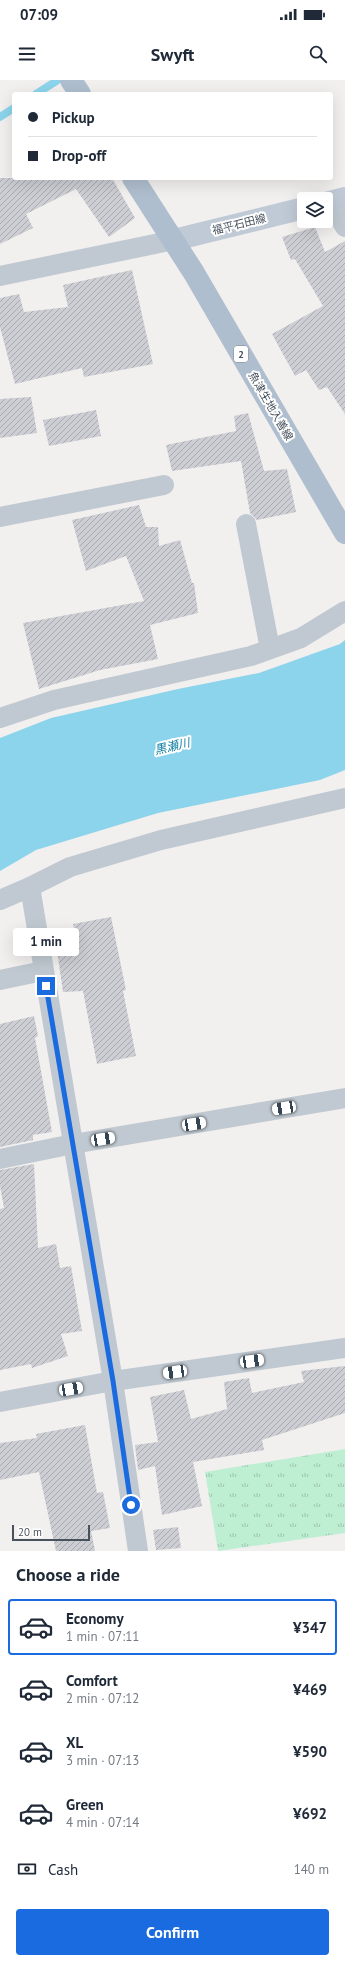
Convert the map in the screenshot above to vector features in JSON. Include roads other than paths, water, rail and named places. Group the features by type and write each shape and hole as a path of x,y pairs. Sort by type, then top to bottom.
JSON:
{"main road":[{"path":"71,80 79,92"},
{"name":"魚津生地入善線","path":"134,180 174,240 345,533"},
{"name":"福平石田線","path":"174,240 297,210"}],"street":[{"path":"334,201 345,227"},
{"path":"0,276 174,240"},
{"path":"0,517 164,486"},
{"path":"246,524 270,649"},
{"path":"0,718 54,700 251,656 300,638 345,611"},
{"path":"0,900 70,867 161,840 345,798"},
{"path":"30,887 113,1381 138,1551"},
{"path":"0,980 43,971"},
{"path":"0,1159 73,1144 345,1098"},
{"path":"0,1402 113,1381 345,1348"}],"water":[{"name":"黒瀬川","path":"345,640 345,770 320,780 158,813 36,850 0,871 0,738 51,718 178,689 259,673 340,644"}],"waterway":[{"path":"39,92 58,80"},
{"path":"0,117 12,109"}]}
